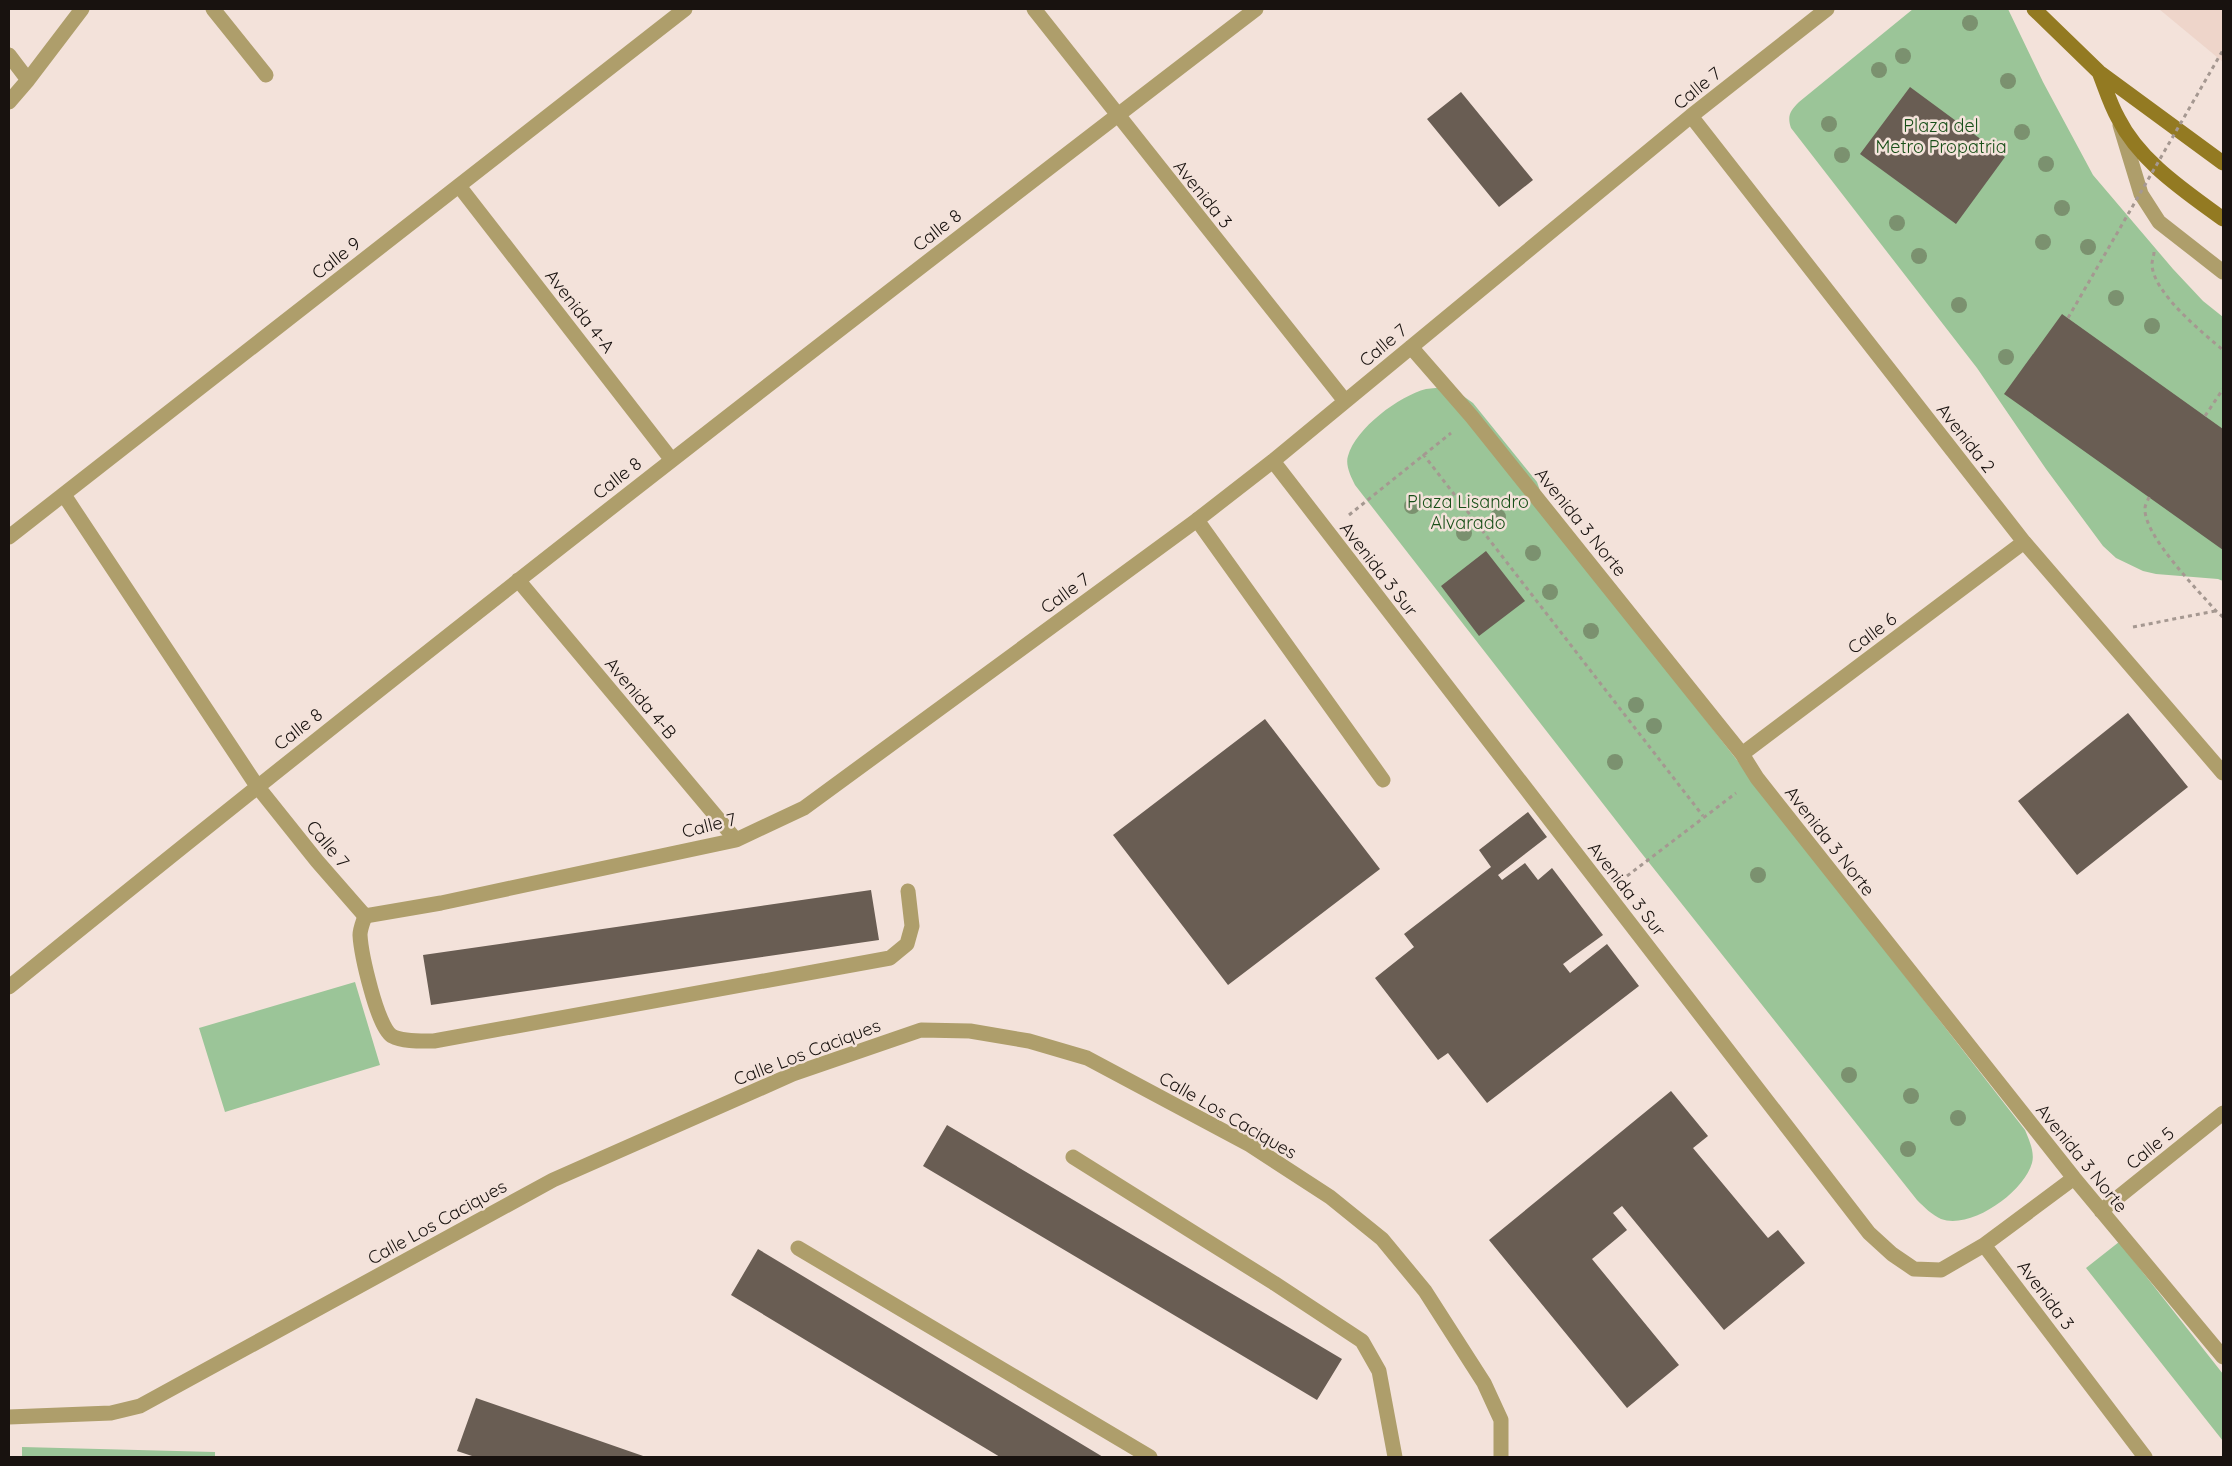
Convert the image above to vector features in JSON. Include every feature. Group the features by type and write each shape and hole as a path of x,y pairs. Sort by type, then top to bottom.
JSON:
{"main road":[{"path":"2034,9 2099,72 2223,163"},
{"path":"2099,72 2118,119 2140,153 2223,219"}],"street":[{"path":"9,102 82,9"},
{"path":"213,9 266,75"},
{"name":"Calle 9","path":"9,537 685,9"},
{"name":"Avenida 3","path":"1034,9 1344,401"},
{"name":"Calle 8","path":"9,987 257,786 671,460 1256,9"},
{"name":"Calle 7","path":"64,495 257,786 317,861 365,916 441,903 736,840 804,808 1196,520 1273,461 1691,116 1826,9"},
{"path":"9,55 28,80"},
{"name":"Avenida 2","path":"1691,116 2024,542 2223,774"},
{"path":"2118,119 2141,194 2159,222 2223,272"},
{"name":"Avenida 4-A","path":"459,186 671,460"},
{"name":"Avenida 3 Norte","path":"1411,347 1472,417 1742,754 1757,778 2074,1178 2223,1357"},
{"name":"Avenida 3 Sur","path":"1273,461 1869,1233 1892,1254 1914,1270 1941,1270 1984,1245"},
{"path":"1196,520 1382,780"},
{"name":"Calle 6","path":"1742,754 2024,542"},
{"name":"Avenida 4-B","path":"518,580 736,840"},
{"path":"365,916 360,933 363,958 381,1022 392,1036 412,1040 434,1041 890,958 907,944 912,926 908,891"},
{"name":"Calle Los Caciques","path":"9,1417 111,1413 140,1406 553,1180 793,1074 920,1030 970,1031 1029,1041 1087,1058 1250,1145 1337,1203 1382,1239 1424,1291 1484,1383 1501,1420 1502,1457"},
{"name":"Calle 5","path":"2101,1211 2223,1113"},
{"path":"1073,1157 1274,1283 1362,1341 1379,1370 1395,1457"},
{"path":"1984,1245 2074,1178"},
{"name":"Avenida 3","path":"1984,1245 2145,1457"},
{"path":"798,1248 1150,1457"}],"path":[{"path":"2068,318 2223,50"},
{"path":"2159,222 2152,265 2157,280 2167,296 2223,350"},
{"path":"2205,416 2223,389"},
{"path":"1328,533 1423,454 1472,417"},
{"path":"1423,454 1704,816"},
{"path":"2149,497 2145,508 2147,520 2159,544 2216,611 2223,616"},
{"path":"2104,633 2216,611"},
{"path":"1606,892 1704,816 1757,778"}],"shaded area":[{"path":"2159,9 2223,9 2223,62"}],"green space":[{"name":"Plaza del Metro Propatria","path":"1913,9 2008,9 2043,82 2093,175 2173,269 2203,301 2223,317 2223,581 2143,571 2116,558 2103,546 2046,469 1977,368 1791,128 1790,114 1799,102"},
{"name":"Plaza Lisandro Alvarado","path":"1445,387 1459,393 1473,403 1537,482 1550,520 2025,1130 2032,1150 2032,1163 2019,1186 1995,1206 1967,1219 1953,1221 1941,1219 1928,1211 1917,1200 1639,850 1355,485 1350,475 1347,460 1353,445 1369,424 1404,398 1426,389"},
{"path":"355,982 380,1065 225,1112 199,1028"},
{"path":"2119,1242 2223,1374 2223,1441 2086,1268"},
{"path":"22,1447 215,1452 215,1457 22,1457"}],"building":[{"path":"1910,87 2005,157 1956,224 1860,154"},
{"path":"1461,92 1533,180 1499,207 1427,119"},
{"path":"2062,314 2223,429 2223,550 2004,394"},
{"path":"1486,551 1525,601 1479,636 1441,586"},
{"path":"2128,713 2188,787 2077,875 2018,801"},
{"path":"1265,719 1380,869 1228,985 1113,835"},
{"path":"1528,812 1547,837 1498,875 1502,880 1525,863 1538,880 1552,868 1603,935 1563,964 1570,973 1607,944 1639,986 1487,1103 1448,1053 1438,1060 1375,978 1414,947 1404,934 1491,867 1479,850"},
{"path":"871,890 879,940 431,1005 423,955"},
{"path":"1671,1091 1708,1136 1693,1148 1768,1238 1778,1230 1805,1263 1724,1330 1622,1206 1613,1213 1627,1230 1592,1259 1679,1365 1627,1408 1489,1240"},
{"path":"947,1125 1342,1359 1317,1400 923,1166"},
{"path":"758,1249 1103,1457 1000,1457 731,1295"},
{"path":"476,1398 646,1457 475,1457 457,1451"}]}
